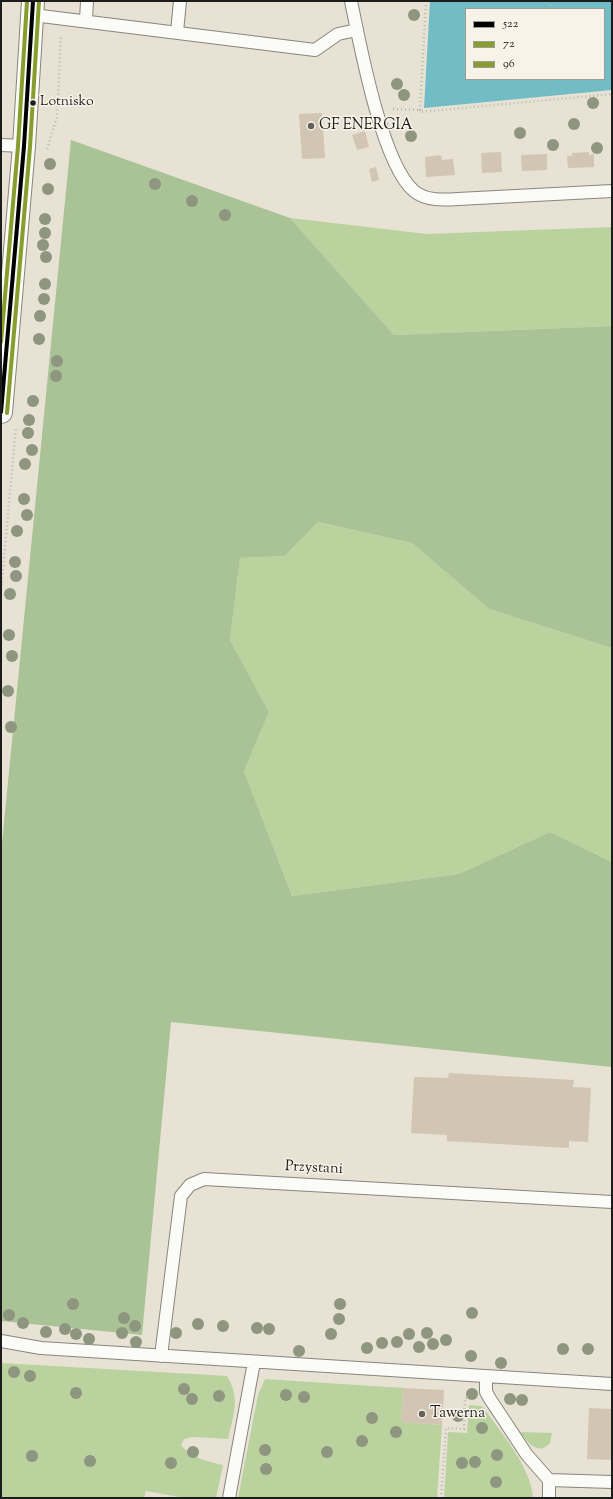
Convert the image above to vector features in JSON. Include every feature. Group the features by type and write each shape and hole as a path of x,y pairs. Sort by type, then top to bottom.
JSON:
{"street":[{"path":"2,400 6,304 24,146 33,8"}],"lane":[{"path":"86,20 87,1"},
{"path":"177,32 180,1"},
{"path":"352,1 357,30 376,109 391,154 401,177 415,192 434,200 612,191"},
{"path":"33,8 86,20 315,50 338,34 357,30"},
{"path":"1,145 24,146"},
{"name":"Przystani","path":"161,1356 181,1196 190,1185 204,1179 612,1202"},
{"path":"1,1341 41,1348 612,1384"},
{"path":"229,1498 254,1362"},
{"path":"486,1376 486,1392 490,1399 527,1455 549,1480 549,1498"},
{"path":"549,1480 612,1482"}],"path":[{"path":"420,110 426,1"},
{"path":"376,109 420,110 420,112 612,94"},
{"path":"441,1498 446,1428 464,1429 465,1398 490,1399"}],"green space":[{"path":"71,140 290,218 394,335 612,326 612,648 489,609 412,543 318,522 285,556 240,558 230,640 269,712 244,771 292,896 459,874 550,832 612,862 612,1067 171,1022 142,1335 1,1321 1,853"},
{"path":"290,218 427,234 612,227 612,326 394,335"},
{"path":"318,522 412,543 489,609 612,648 612,862 550,832 459,874 292,896 244,771 269,712 230,640 240,558 285,556"},
{"path":"1,1363 227,1376 234,1392 235,1400 234,1415 228,1439 193,1437 184,1439 181,1445 194,1456 205,1461 223,1465 216,1498 185,1498 146,1491 144,1498 1,1498"},
{"path":"265,1379 403,1388 401,1422 442,1425 437,1498 238,1498 258,1395"},
{"path":"469,1405 482,1406 514,1450 527,1474 533,1498 444,1498 448,1432 467,1433"},
{"path":"520,1432 552,1433 550,1443 546,1447 537,1448 530,1444"}],"water":[{"path":"430,1 612,1 612,90 424,108"}],"building":[{"name":"GF ENERGIA","path":"322,113 325,158 302,159 299,114"},
{"path":"365,131 369,147 357,150 352,135"},
{"path":"501,152 502,172 482,173 481,153"},
{"path":"589,152 589,155 594,154 594,167 568,168 567,156 572,156 572,153"},
{"path":"547,154 547,170 522,171 521,155"},
{"path":"441,155 442,160 453,159 455,175 426,177 425,157"},
{"path":"376,167 379,180 372,182 369,169"},
{"path":"449,1073 574,1080 573,1087 591,1088 588,1142 569,1141 569,1148 447,1141 447,1135 411,1133 414,1077 448,1078"},
{"path":"403,1388 444,1390 442,1425 401,1422"},
{"path":"589,1408 612,1409 612,1460 587,1459"}],"transit line":[{"name":"96","path":"1,342 18,146 27,1"},
{"name":"522","path":"1,412 24,146 33,1"},
{"name":"72","path":"7,413 30,147 39,1"}],"place":[{"name":"Lotnisko","path":"33,103"},
{"name":"GF ENERGIA","path":"311,126"},
{"name":"Tawerna","path":"422,1414"}]}
